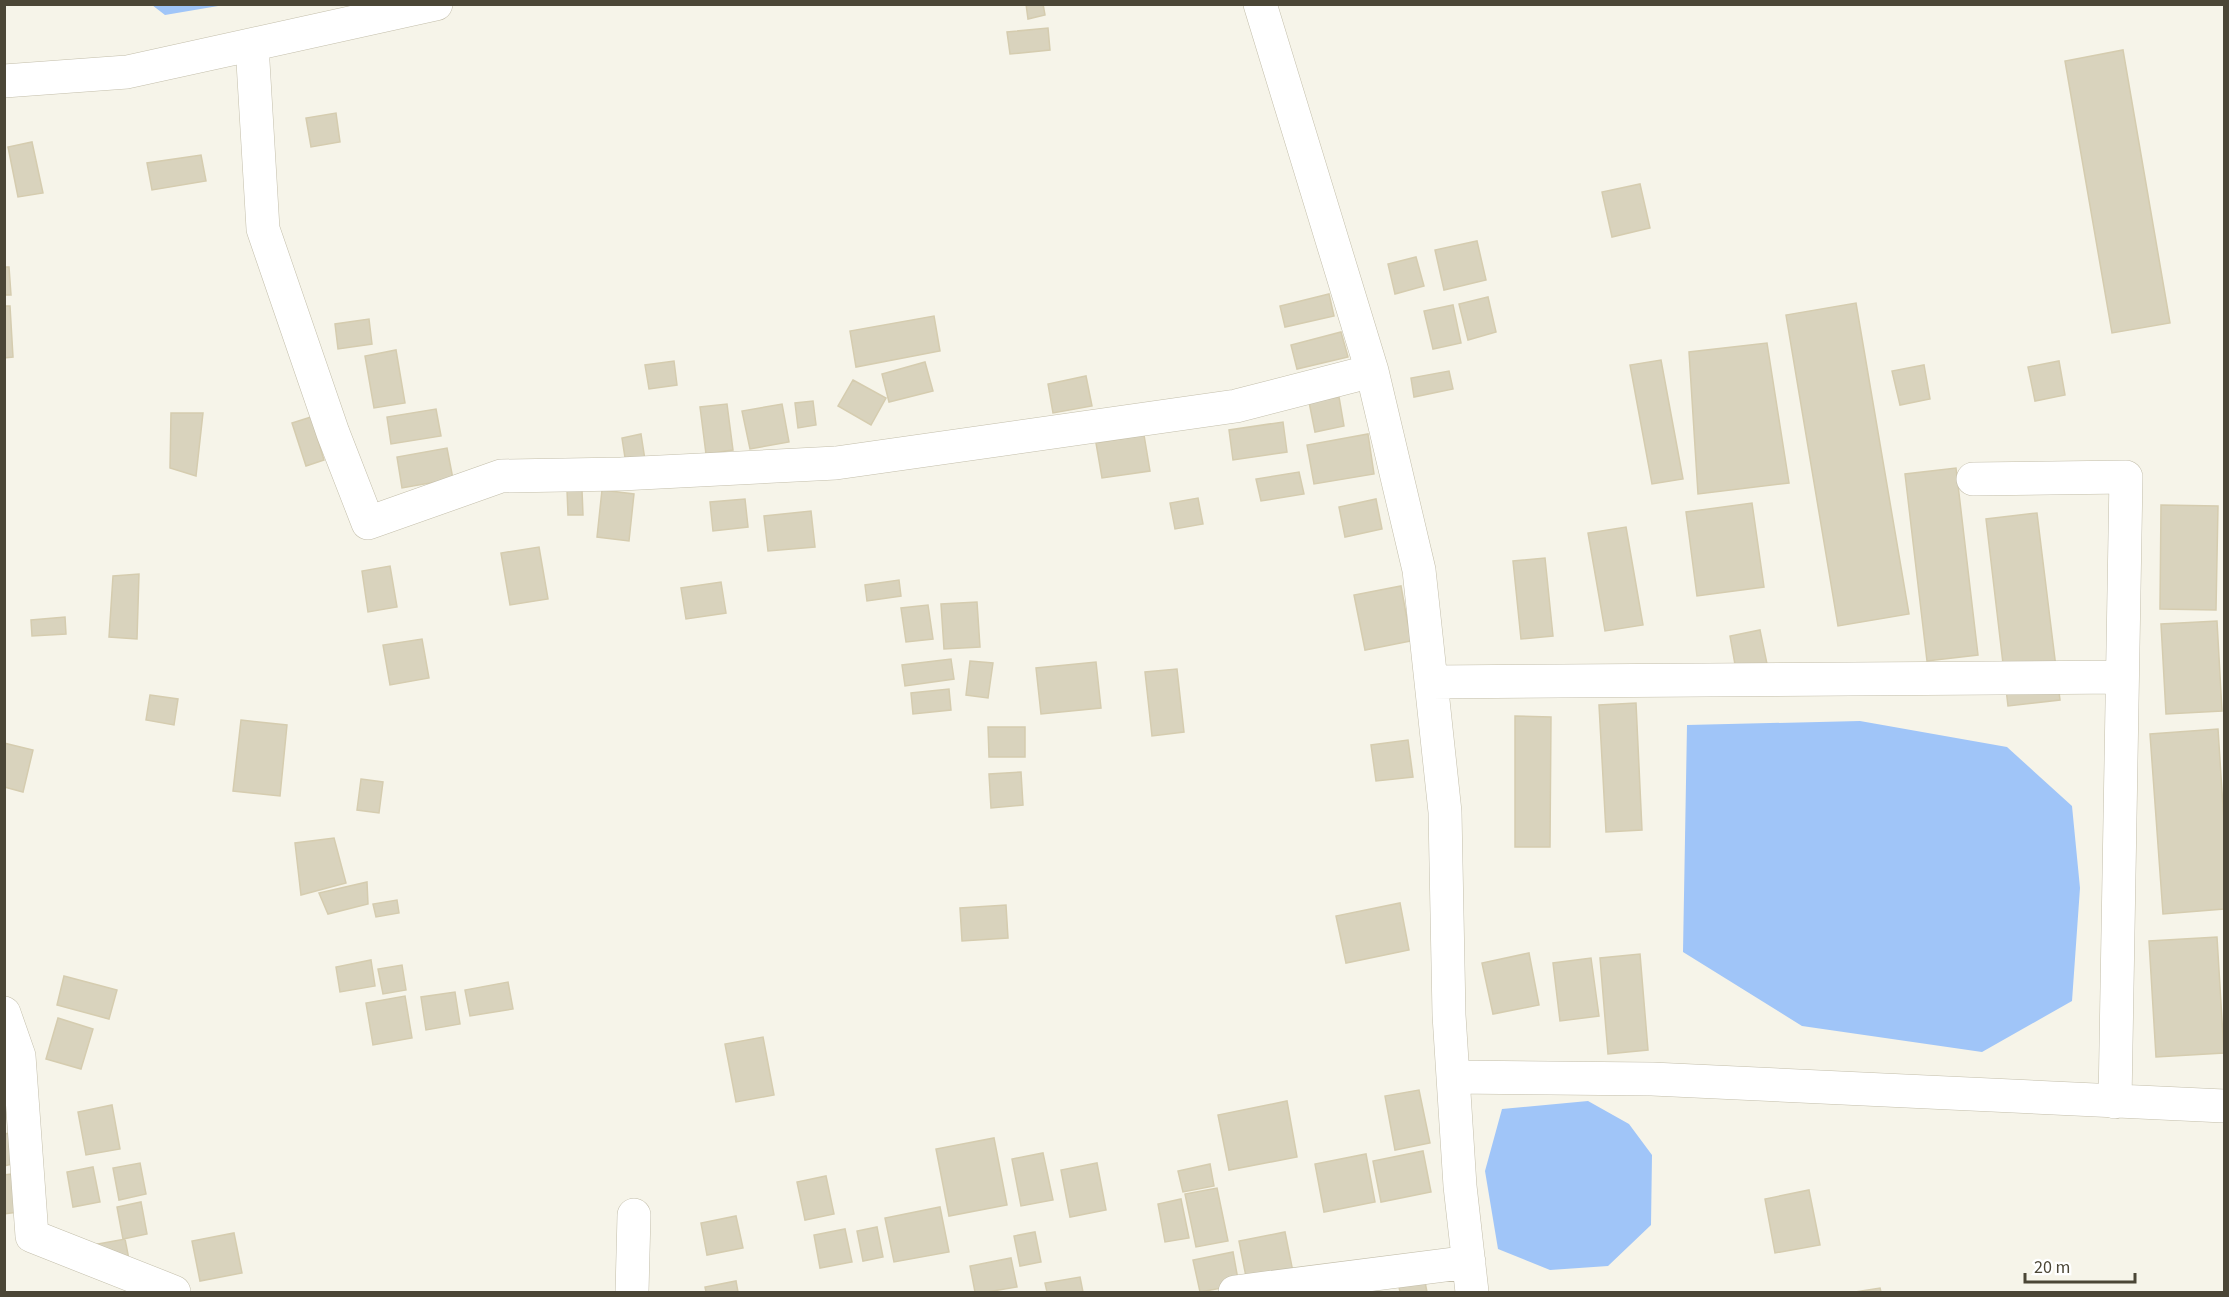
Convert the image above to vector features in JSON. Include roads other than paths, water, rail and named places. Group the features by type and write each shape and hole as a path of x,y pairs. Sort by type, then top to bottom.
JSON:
{"street":[{"path":"4,81 127,72 436,4"},
{"path":"1235,1293 1471,1277 1460,1186 1449,1015 1444,812 1419,570 1372,371 1260,4"},
{"path":"252,45 263,229 333,433 369,523 501,476 632,474 836,463 1236,406 1372,371"},
{"path":"1973,479 2126,477 2115,1102"},
{"path":"1431,682 2122,677"},
{"path":"4,1013 19,1056 32,1236 174,1293"},
{"path":"1453,1077 1652,1079 2224,1106"},
{"path":"632,1293 634,1215"}],"water":[{"path":"152,5 224,5 165,15"},
{"path":"1860,721 2007,747 2072,806 2080,888 2072,1001 1982,1052 1802,1026 1683,952 1687,725"},
{"path":"1588,1101 1629,1124 1652,1155 1651,1225 1608,1266 1550,1270 1498,1249 1485,1171 1502,1109"}]}
